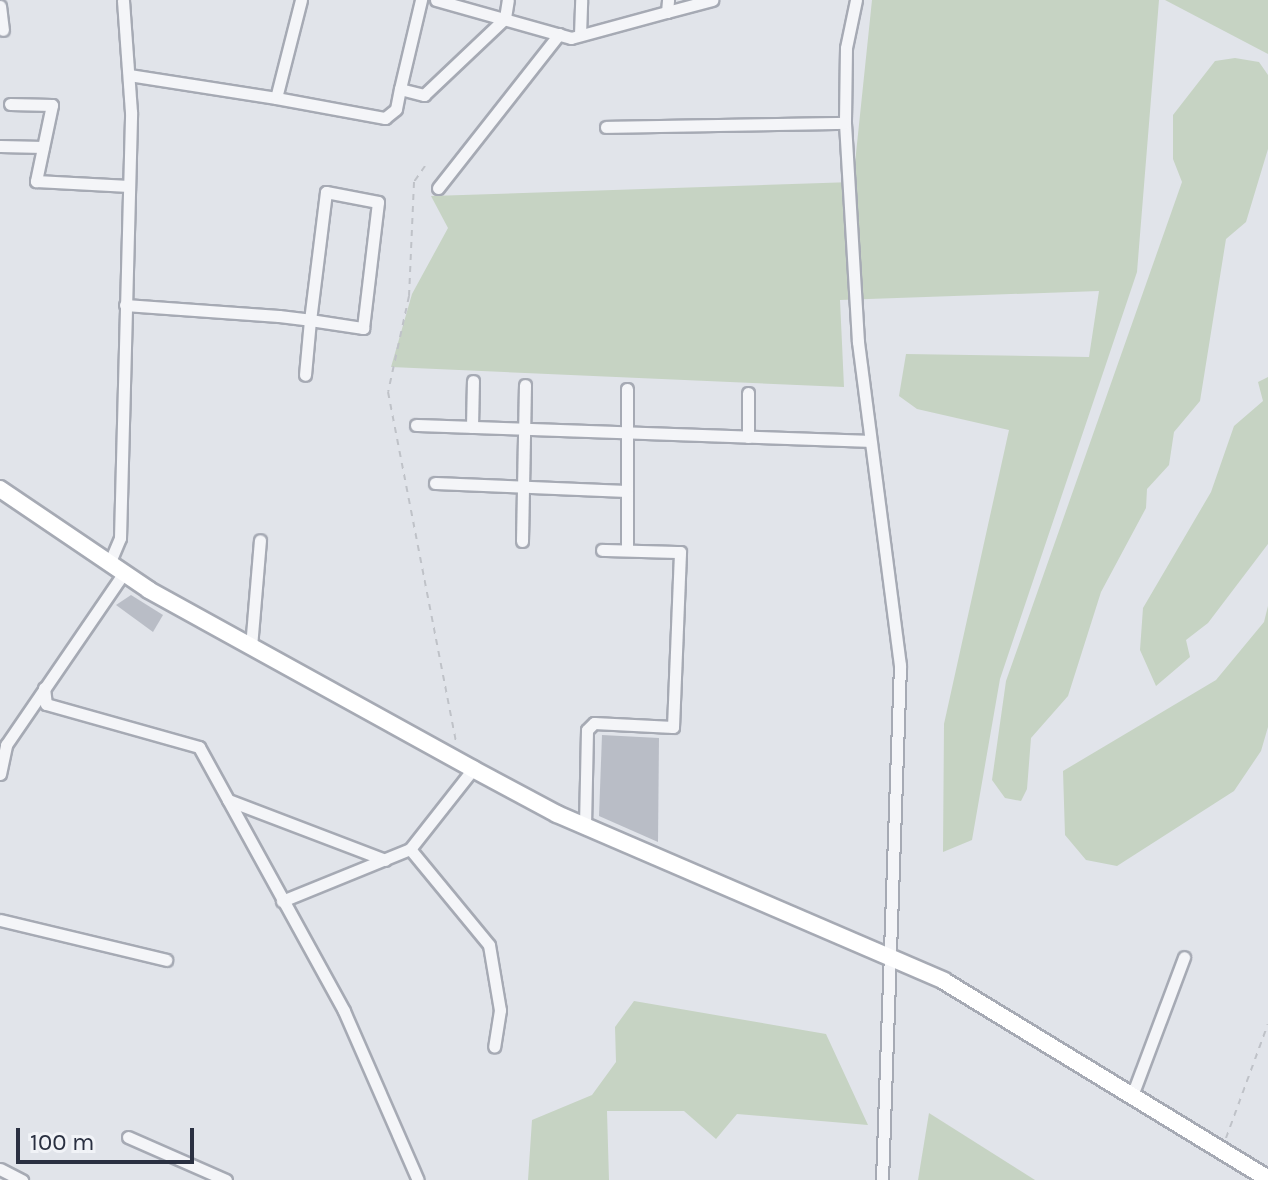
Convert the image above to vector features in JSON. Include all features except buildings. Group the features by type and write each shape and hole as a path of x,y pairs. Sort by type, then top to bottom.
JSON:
{"street":[{"path":"0,774 6,745 116,569 120,538 129,186 129,75 123,0"},
{"path":"276,98 301,0"},
{"path":"129,75 385,118 396,109 421,0"},
{"path":"436,0 559,34 580,35 668,6 712,0"},
{"path":"400,89 424,95 505,18 508,0"},
{"path":"580,35 581,0"},
{"path":"856,0 846,48 845,123 867,441 900,665 887,954 882,1180"},
{"path":"0,6 3,30"},
{"path":"438,188 559,34"},
{"path":"10,104 52,105 36,181 129,186"},
{"path":"606,127 845,123"},
{"path":"0,146 43,147"},
{"path":"125,305 310,320 363,328 378,202 326,192 310,320 305,375"},
{"path":"472,427 473,381"},
{"path":"522,541 525,385"},
{"path":"627,389 627,549"},
{"path":"748,393 748,437"},
{"path":"416,425 867,441"},
{"path":"435,483 627,491"},
{"path":"0,489 116,569 468,766 585,826 887,954 1133,1093 1268,1179"},
{"path":"251,647 260,540"},
{"path":"585,826 587,730 594,723 673,727 680,552 602,550"},
{"path":"44,688 46,704 199,747 344,1011 418,1180"},
{"path":"282,901 410,849 468,766"},
{"path":"228,800 385,860"},
{"path":"410,849 489,945 500,1010 494,1047"},
{"path":"0,920 166,960"},
{"path":"1133,1093 1184,957"},
{"path":"128,1137 226,1180"},
{"path":"0,1169 22,1180"}],"path":[{"path":"425,166 414,182 409,296 388,392 432,643 468,766"},
{"path":"1223,1150 1268,1024"}],"green space":[{"path":"872,0 1159,0 1137,272 1000,679 972,840 943,852 944,724 1009,430 917,409 899,396 906,354 1089,357 1099,291 840,300 844,387 391,367 412,294 448,228 431,196 853,182"},
{"path":"1165,0 1268,0 1268,54"},
{"path":"1235,58 1259,62 1268,75 1268,149 1246,222 1226,239 1200,401 1174,432 1169,465 1147,489 1146,508 1101,592 1068,696 1031,738 1027,789 1021,801 1005,798 992,780 1006,681 1182,182 1173,159 1173,115 1215,61"},
{"path":"1268,377 1268,544 1208,623 1186,640 1190,657 1156,686 1140,650 1143,608 1211,492 1234,426 1263,401 1258,382"},
{"path":"1268,606 1268,727 1261,751 1234,791 1117,866 1086,860 1065,835 1063,771 1216,680 1264,622"},
{"path":"634,1001 826,1034 868,1125 737,1114 716,1139 684,1111 607,1111 609,1180 528,1180 532,1120 592,1095 616,1062 615,1027"},
{"path":"929,1113 1035,1180 918,1180"}]}
